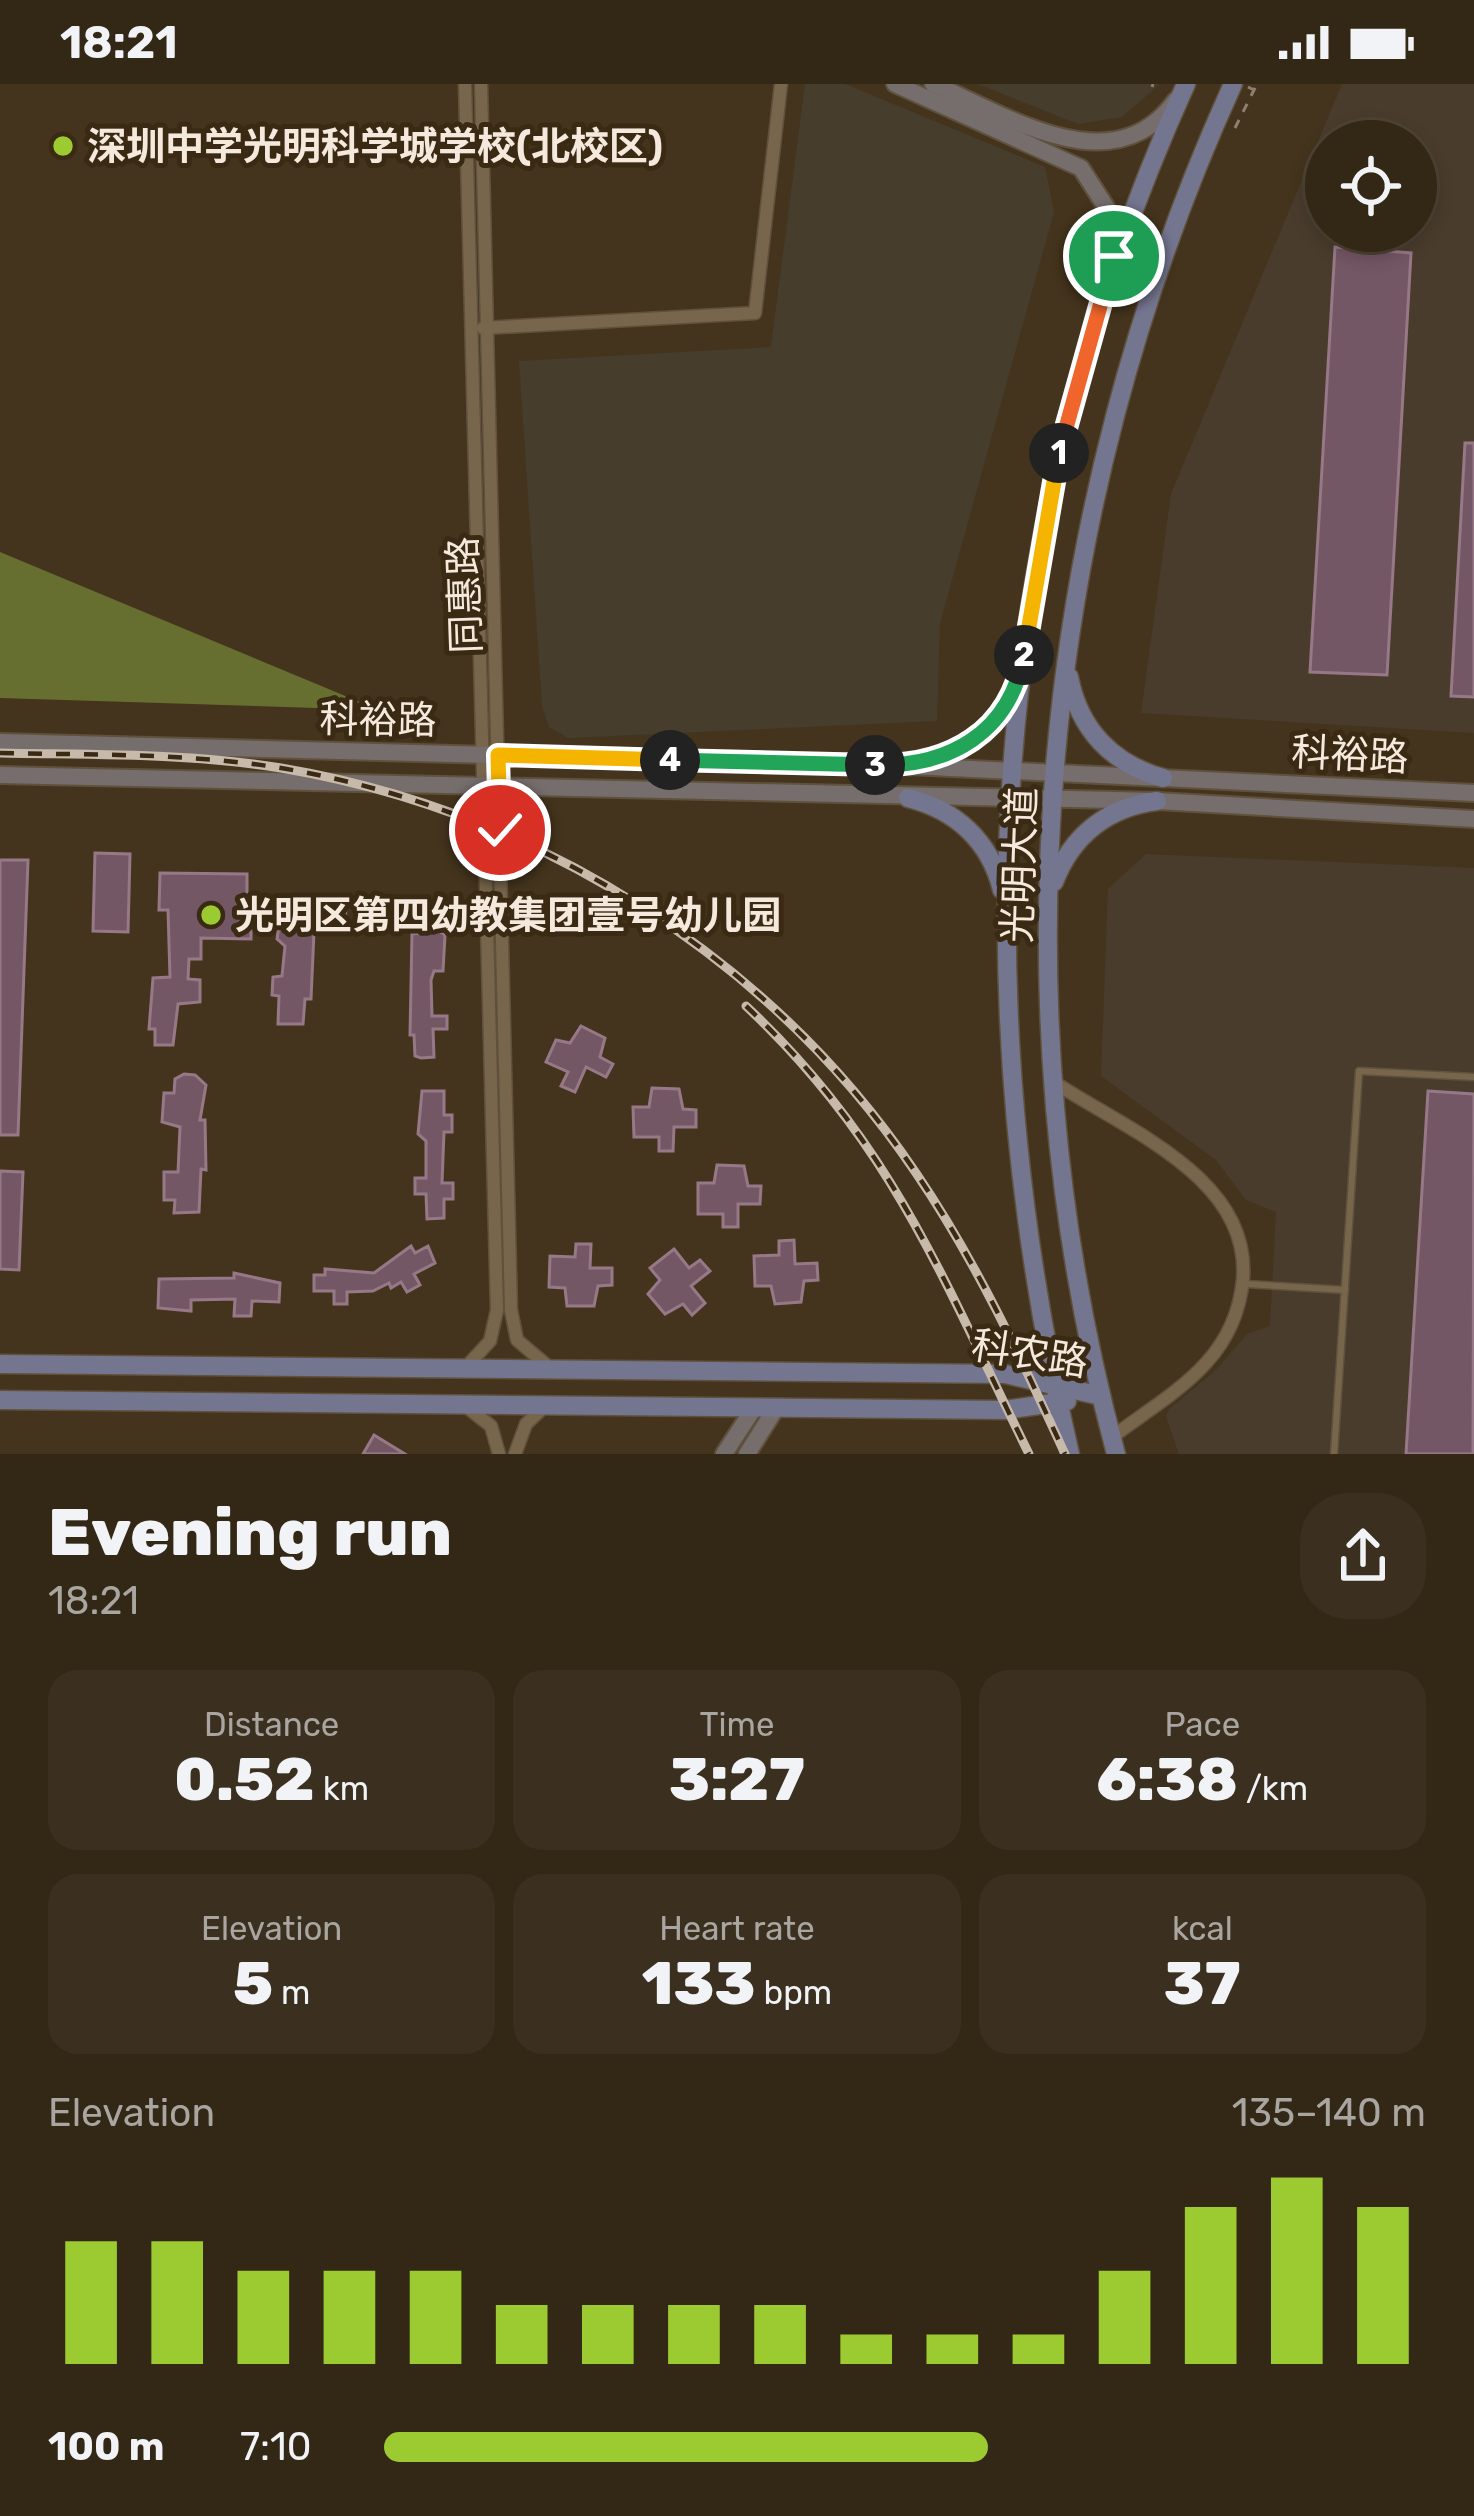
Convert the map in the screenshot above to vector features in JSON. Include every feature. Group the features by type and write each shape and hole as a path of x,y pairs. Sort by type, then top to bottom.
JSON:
{"main road":[{"path":"895,84 1081,169 1101,195 1110,221 1112,274"},
{"path":"933,84 1057,136 1097,144 1151,126 1184,87"},
{"name":"光明大道","path":"1113,1446 1071,1236 1053,1082 1048,911 1054,773 1088,517 1112,415 1178,213 1237,84"},
{"name":"光明大道","path":"1070,1454 1013,1133 1005,910 1013,771 1024,658 1050,488 1112,274 1184,87"},
{"path":"910,766 954,753 991,726 1016,687 1024,658"},
{"path":"1067,661 1071,691 1092,733 1123,762 1162,778"},
{"name":"科裕路","path":"0,742 910,766 1474,794"},
{"name":"科裕路","path":"0,775 1157,801 1474,819"},
{"path":"908,798 949,814 981,843 996,868 1005,910"},
{"path":"1048,911 1059,870 1083,835 1117,811 1157,801"},
{"name":"科农路","path":"0,1364 1005,1374 1056,1394 1101,1396"},
{"name":"科农路","path":"0,1400 1005,1410 1056,1394"},
{"path":"724,1454 754,1408"},
{"path":"747,1454 776,1408"}],"street":[{"name":"同惠路","path":"458,1369 486,1348 497,1310 491,755 479,328 465,84"},
{"name":"同惠路","path":"479,328 481,84"},
{"path":"479,328 755,314 781,84"},
{"name":"同惠路","path":"491,788 512,1323 527,1353 557,1370"},
{"path":"1053,1082 1204,1182 1234,1228 1242,1284 1229,1330 1205,1365 1113,1446"},
{"path":"456,1405 485,1419 499,1454"},
{"path":"514,1454 526,1424 546,1406"}],"lane":[{"path":"1334,1454 1359,1071 1474,1077"},
{"path":"1242,1284 1345,1290"}],"path":[{"path":"1235,128 1255,87 1237,84"}],"shaded area":[{"path":"805,84 845,84 1045,167 1054,212 940,623 937,721 568,738 549,727 542,706 519,361 771,347"},
{"path":"978,84 1160,84 1122,117 1078,124"},
{"path":"1342,84 1474,84 1474,733 1141,713 1171,494 1305,173 1305,252 1437,252 1437,120 1327,120"},
{"path":"1146,854 1474,868 1474,1454 1179,1454 1166,1417 1169,1409 1216,1370 1247,1334 1270,1326 1276,1212 1246,1200 1216,1160 1101,1076 1108,889"}],"green space":[{"path":"0,552 379,710 0,698"}],"building":[{"path":"1335,252 1411,253 1387,675 1310,672"},
{"path":"1465,443 1474,443 1474,697 1451,696"},
{"path":"95,853 130,854 128,932 93,931"},
{"path":"0,860 28,860 18,1135 0,1135"},
{"name":"光明区第四幼教集团壹号幼儿园","path":"160,873 247,874 247,921 251,921 251,939 201,938 201,959 189,959 188,979 200,980 200,1002 178,1004 173,1045 155,1045 155,1029 149,1029 153,978 170,977 168,910 159,910"},
{"path":"283,899 346,905 345,930 314,932 311,999 305,999 303,1024 278,1024 279,996 272,995 273,977 282,976 285,946 277,939"},
{"path":"439,931 445,935 443,971 434,971 431,980 432,1016 447,1016 447,1029 433,1029 434,1057 421,1058 415,1056 414,1035 410,1035 412,934"},
{"path":"581,1026 605,1038 600,1057 613,1064 606,1077 586,1067 575,1092 561,1086 568,1072 546,1062 556,1040 570,1043"},
{"path":"195,1075 206,1085 200,1120 205,1120 206,1170 201,1169 199,1212 174,1213 175,1200 164,1200 164,1172 178,1172 180,1127 162,1122 164,1093 174,1093 175,1079"},
{"path":"652,1088 679,1089 683,1109 696,1110 696,1127 674,1127 673,1151 659,1151 659,1137 634,1137 633,1107 649,1107"},
{"path":"422,1091 444,1091 444,1115 452,1115 452,1132 444,1132 442,1183 453,1183 453,1199 444,1199 444,1218 427,1219 426,1194 415,1194 415,1178 426,1178 426,1141 418,1134"},
{"path":"1428,1091 1474,1094 1473,1454 1406,1454"},
{"path":"717,1165 744,1166 748,1186 761,1186 760,1204 738,1204 738,1227 723,1227 723,1214 698,1214 698,1183 714,1183"},
{"path":"0,1171 23,1172 19,1270 0,1269"},
{"path":"794,1240 795,1264 817,1263 818,1280 804,1281 801,1302 775,1304 771,1286 755,1286 754,1256 779,1255 779,1241"},
{"path":"576,1244 591,1244 590,1268 612,1268 612,1285 598,1286 594,1306 567,1306 565,1288 549,1287 550,1256 575,1257"},
{"path":"411,1246 415,1253 428,1246 435,1263 414,1274 420,1285 407,1292 401,1282 391,1288 389,1283 373,1291 347,1292 347,1304 334,1304 334,1291 314,1291 314,1275 325,1275 325,1269 374,1273"},
{"path":"674,1249 689,1268 700,1260 710,1271 691,1286 705,1303 692,1315 683,1304 665,1314 648,1294 660,1280 650,1268"},
{"path":"234,1273 280,1283 279,1302 252,1301 251,1316 234,1316 235,1299 191,1300 191,1311 158,1308 159,1279 234,1278"},
{"path":"374,1435 405,1454 363,1454"}],"railway":[{"path":"0,753 212,760 281,768 376,789 468,819 556,858 640,906 719,962 792,1025 858,1096 916,1173 978,1275 1065,1454"},
{"path":"746,1006 797,1058 877,1163 940,1272 1029,1454"}],"place":[{"name":"深圳中学光明科学城学校(北校区)","path":"63,146"},
{"name":"光明区第四幼教集团壹号幼儿园","path":"211,915"}],"route":[{"path":"500,830 498,755 910,766 967,746 991,726 1021,673 1046,508 1070,404 1114,256"}]}
